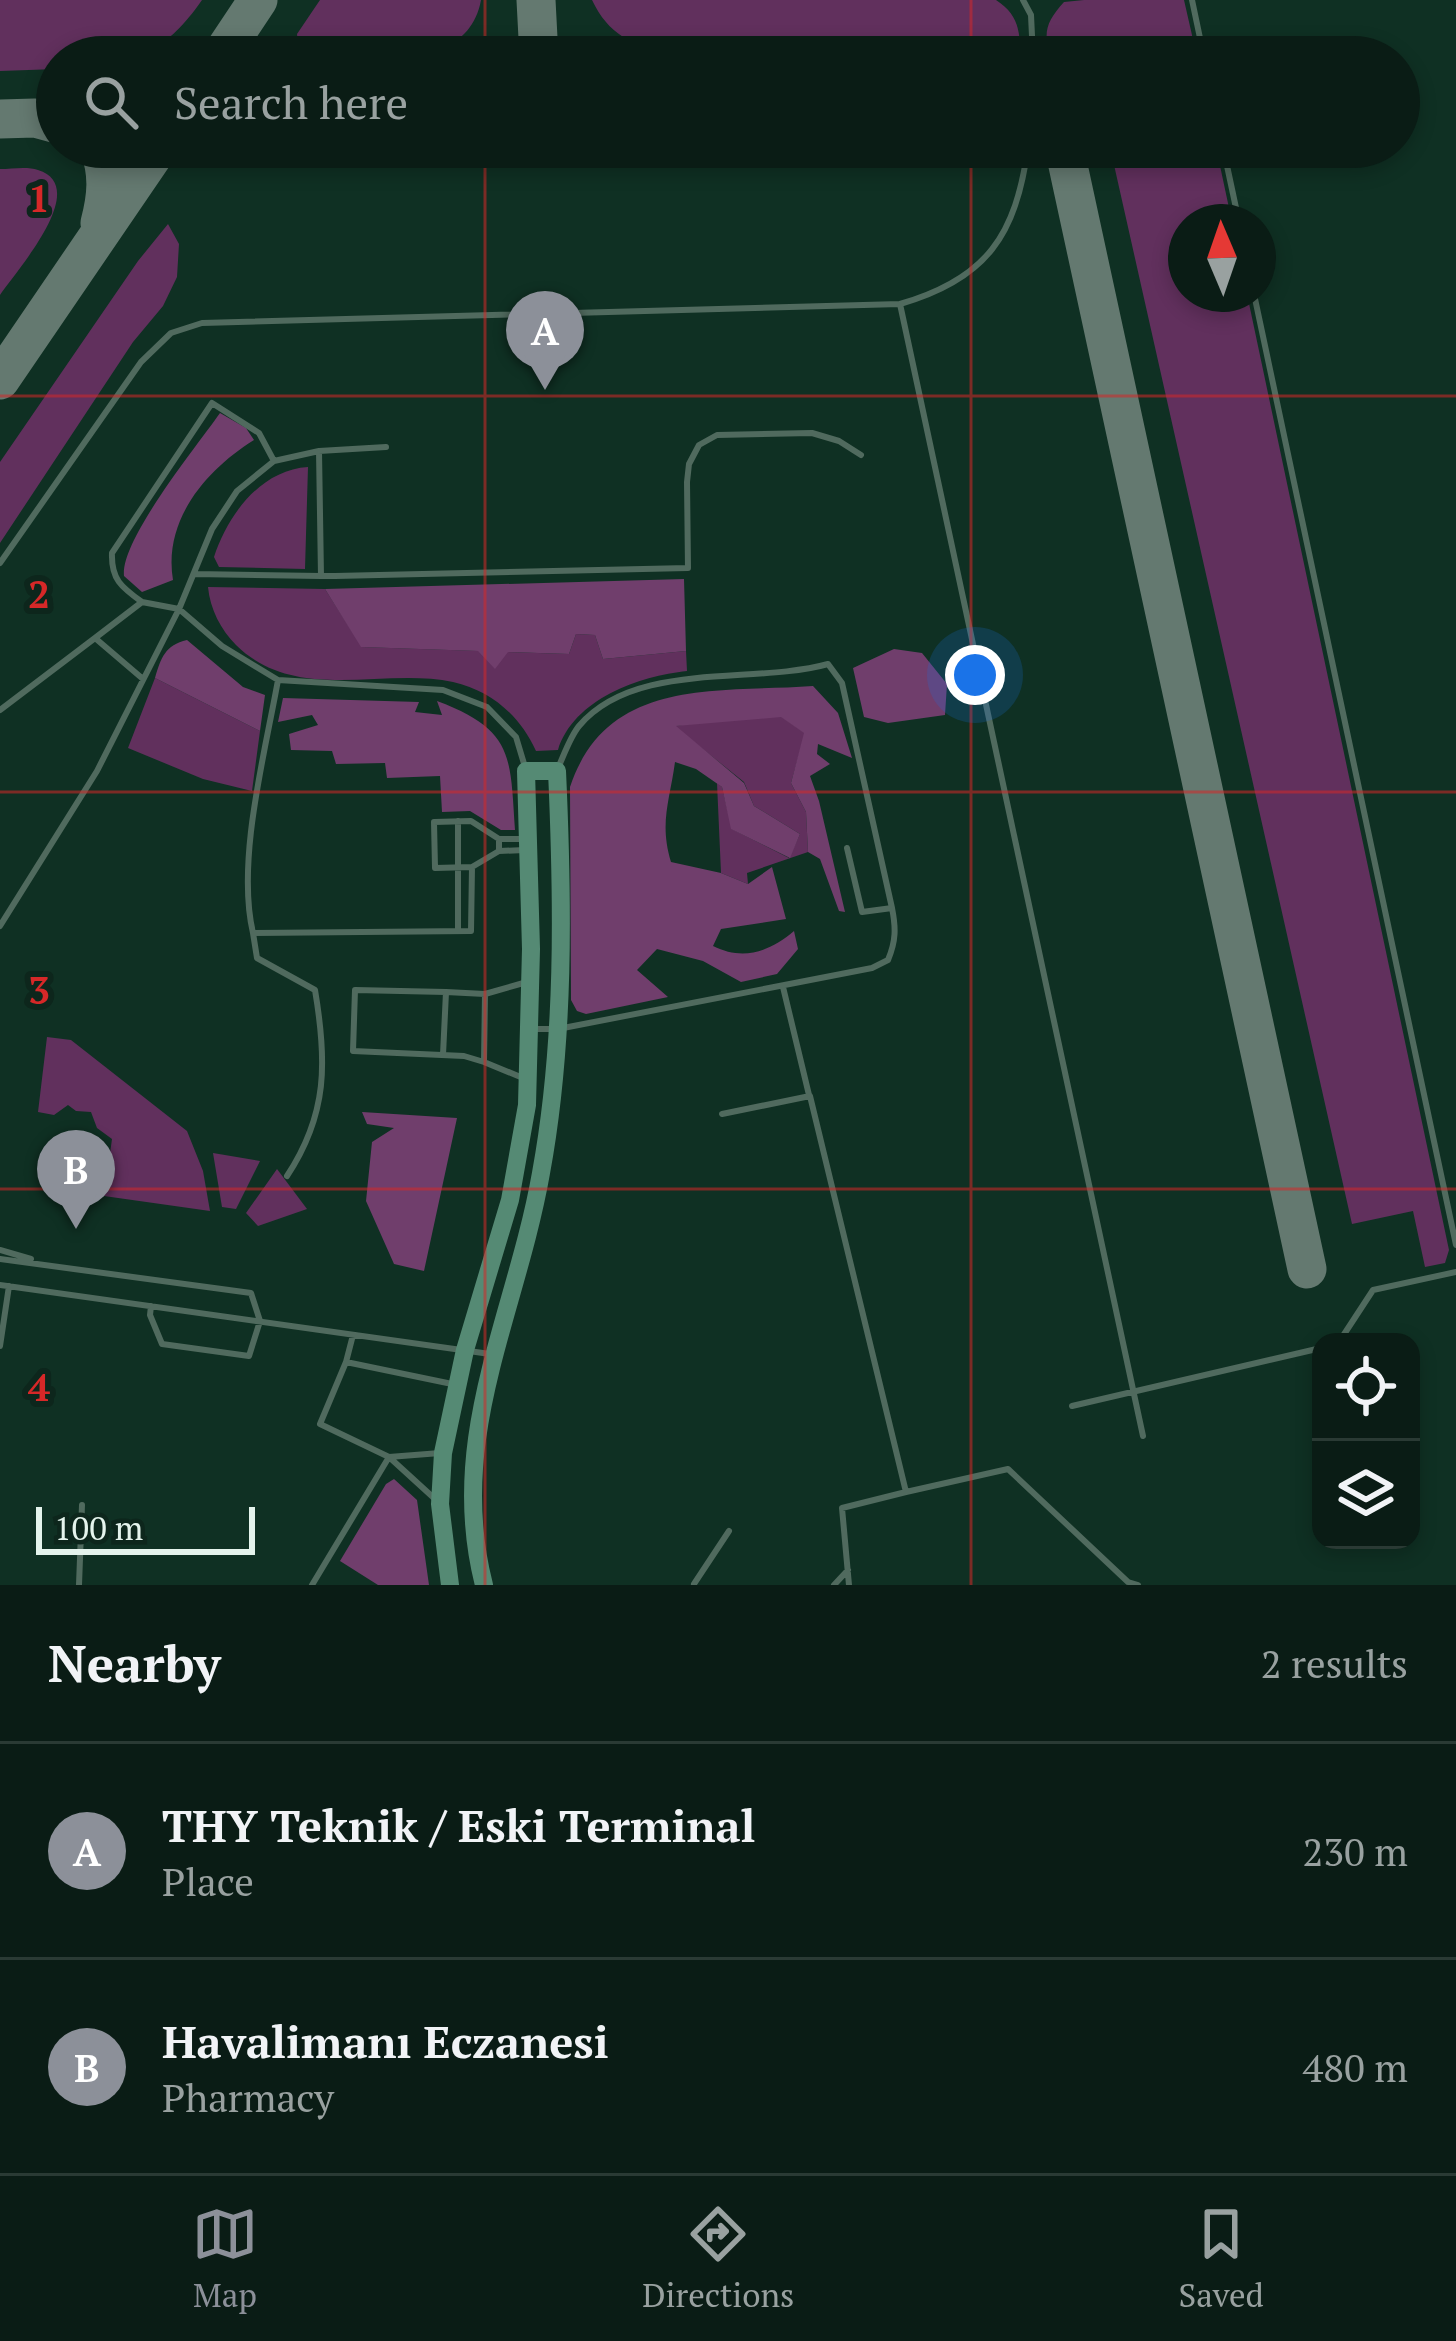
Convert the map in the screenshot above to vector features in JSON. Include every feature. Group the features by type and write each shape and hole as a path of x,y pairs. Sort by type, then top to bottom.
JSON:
{"street":[{"path":"450,1585 440,1504 443,1453 465,1350 510,1200 528,1080 531,981 526,771 557,771 558,1029 553,1101 541,1179 476,1430 470,1502 484,1585"}],"lane":[{"path":"1023,0 1031,15 1032,36"},
{"path":"1192,0 1200,36"},
{"path":"0,563 141,362 171,333 202,323 900,304 960,282 979,265 1004,234 1025,168"},
{"path":"1227,168 1235,204"},
{"path":"900,304 1143,1436"},
{"path":"1258,312 1456,1245"},
{"path":"274,461 259,433 212,404 112,553 112,571 120,586 142,602 178,609 238,657 278,680 443,690 488,707 516,737 526,771"},
{"path":"194,574 688,568 687,482 689,464 699,445 717,436 812,433 839,441 861,455"},
{"path":"0,926 97,771 178,609 212,529 237,491 274,461 319,451 386,447"},
{"path":"319,451 321,576"},
{"path":"0,710 142,602"},
{"path":"95,638 143,680"},
{"path":"531,1029 558,1029 854,973 888,960 896,931 842,683 828,664 657,681 600,708 578,727 557,771"},
{"path":"278,680 256,798 247,907 257,958 315,990 319,1014 320,1106 307,1145 287,1175"},
{"path":"458,821 458,931"},
{"path":"471,821 499,839 528,844 499,851 472,867 435,868 434,822 471,821"},
{"path":"499,839 499,851"},
{"path":"847,848 862,913 892,908"},
{"path":"253,933 471,931 472,867"},
{"path":"528,1080 464,1056 352,1051 355,990 485,994 531,981"},
{"path":"783,988 906,1492"},
{"path":"443,1055 446,992"},
{"path":"484,1062 485,994"},
{"path":"722,1114 810,1096"},
{"path":"0,1255 250,1293 260,1321 249,1356 162,1344 150,1315 152,1306"},
{"path":"1345,1333 1373,1290 1456,1272"},
{"path":"0,1346 4,1285 495,1355"},
{"path":"353,1335 320,1424 389,1457 440,1504"},
{"path":"1072,1406 1312,1350"},
{"path":"346,1362 458,1385"},
{"path":"389,1457 443,1453"},
{"path":"312,1585 389,1457"},
{"path":"849,1585 842,1508 1008,1469 1129,1582 1138,1585"},
{"path":"79,1585 82,1505"},
{"path":"694,1585 729,1531"},
{"path":"834,1585 848,1570"}],"shaded area":[{"path":"0,0 1456,0 1456,1585 0,1585"},
{"path":"0,0 202,0 171,36 36,36 36,70 0,71"},
{"path":"320,0 481,0 472,25 460,36 297,34"},
{"path":"592,0 996,0 1014,19 1019,36 622,36"},
{"path":"1184,0 1192,36 1047,36 1064,2"},
{"path":"1115,168 1220,168 1228,204 1168,204 1168,312 1251,312 1449,1250 1445,1263 1425,1267 1413,1211 1352,1224"},
{"path":"0,169 38,170 53,179 57,193 45,230 0,295"},
{"path":"168,224 179,244 177,277 163,306 133,342 0,543 0,462"},
{"path":"220,413 246,428 254,440 220,466 192,499 175,537 173,580 142,592 124,576 134,540"},
{"path":"308,467 305,569 219,567 214,557 220,541 249,497 275,476"},
{"path":"684,579 686,651 603,659 595,635 576,634 569,654 508,652 495,669 478,651 361,647 325,589"},
{"path":"208,587 325,589 362,647 569,654 576,634 595,635 603,659 686,651 687,671 649,678 610,693 578,717 558,750 536,751 503,707 467,686 426,679 312,679 260,663 226,633"},
{"path":"187,640 243,687 265,695 260,731 155,678 165,653"},
{"path":"894,649 922,653 947,684 945,715 888,723 864,717 853,668"},
{"path":"155,678 260,731 252,791 203,779 128,748"},
{"path":"813,686 838,713 852,758 818,744 817,754 830,764 810,776 845,912 839,911 820,859 808,852 806,812 791,783 804,733 781,717 676,726 744,783 754,806 800,834 790,858 731,829 722,787 696,769 675,762 666,823 671,862 748,884 772,867 786,919 721,929 713,946 735,953 755,952 794,931 798,949 777,974 741,982 703,961 657,949 637,970 668,997 586,1014 577,1011 571,1000 570,787 587,751 610,725 638,708 669,698"},
{"path":"283,698 419,702 415,712 442,715 437,701 462,712 481,723 503,749 512,783 515,830 501,830 470,811 442,812 440,776 387,778 385,763 336,764 332,751 291,750 289,734 318,725 312,715 278,722"},
{"path":"782,717 805,733 791,783 806,812 808,852 747,873 748,884 721,873 717,783 732,829 789,858 800,834 754,806 744,782 674,726"},
{"path":"47,1037 71,1040 187,1131 203,1171 210,1211 104,1196 112,1139 97,1128 91,1112 68,1105 54,1115 38,1112"},
{"path":"362,1112 457,1118 424,1271 394,1264 366,1201 372,1142 394,1128 367,1124"},
{"path":"213,1153 260,1161 236,1209 222,1207"},
{"path":"277,1169 307,1209 258,1226 246,1213"},
{"path":"394,1479 417,1500 429,1585 378,1585 340,1561 386,1484"}],"taxiway":[{"path":"234,36 258,0"},
{"path":"536,0 538,36"},
{"path":"0,119 36,118"},
{"path":"100,223 104,168"},
{"path":"0,380 145,168"},
{"path":"1069,168 1307,1269"}],"place":[{"name":"THY Teknik / Eski Terminal","path":"545,390"},
{"name":"Havalimanı Eczanesi","path":"76,1229"}]}
